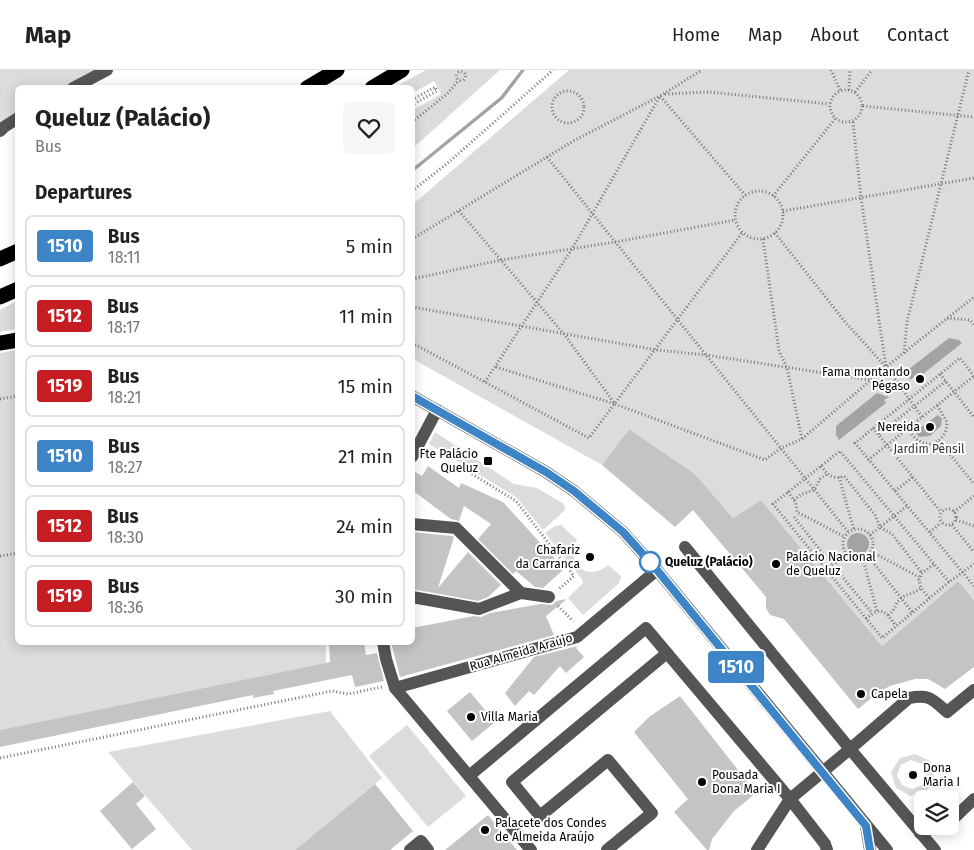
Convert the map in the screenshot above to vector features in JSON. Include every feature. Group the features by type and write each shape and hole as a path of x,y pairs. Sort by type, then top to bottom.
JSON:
{"highway":[{"path":"312,85 337,70"},
{"path":"377,85 402,70"},
{"path":"0,259 15,252"},
{"path":"0,297 15,291"},
{"path":"0,343 15,340"}],"street":[{"path":"79,85 107,70"},
{"path":"0,131 15,120"},
{"path":"415,398 546,472 574,491 623,532 657,570 887,850"},
{"path":"415,452 437,410"},
{"path":"415,524 456,528 521,593"},
{"path":"685,547 914,826"},
{"name":"Rua Almeida Araújo","path":"389,687 577,637 657,570"},
{"path":"415,598 480,609 521,593 549,598"},
{"path":"469,776 646,628 790,799 826,844 827,850"},
{"path":"384,645 389,687 469,776 531,850"},
{"path":"607,850 652,812 608,760 540,816 512,782 667,653"},
{"path":"757,850 790,799 909,698 921,696 931,698 947,712 974,690"},
{"path":"959,813 974,799"},
{"path":"866,826 870,850"},
{"path":"922,835 935,850"},
{"path":"410,850 421,841 428,850"}],"path":[{"path":"415,189 449,162 553,70"},
{"path":"415,237 575,140 665,94 702,70"},
{"path":"831,70 840,90"},
{"path":"850,70 850,90"},
{"path":"855,92 872,70"},
{"path":"904,353 907,322 969,70"},
{"path":"415,120 447,94 458,80"},
{"path":"415,98 435,87 437,91 415,104"},
{"path":"840,90 850,90 861,98 862,112 853,122 843,123 835,119 830,112 829,104 833,96 840,90"},
{"path":"567,91 581,98 584,109 579,119 564,122 556,116 552,108 553,102 560,94 567,91"},
{"path":"665,94 708,92 829,104"},
{"path":"660,96 745,195"},
{"path":"485,382 572,249 660,96"},
{"path":"863,106 974,117"},
{"path":"773,196 835,119"},
{"path":"853,122 861,198 886,367"},
{"path":"547,157 849,533"},
{"path":"783,211 974,178"},
{"path":"754,191 764,191 773,196 780,202 783,211 782,223 775,233 763,239 752,238 742,233 735,220 735,210 738,202 745,195 754,191"},
{"path":"459,211 564,334 615,404"},
{"path":"415,278 502,260 616,242 735,220"},
{"path":"415,345 589,438 657,350 677,319 742,233"},
{"path":"775,233 846,323 886,367 922,417"},
{"path":"763,239 779,351 787,368 802,439"},
{"path":"496,367 615,404 765,460 780,448 802,439 870,380 974,297"},
{"path":"415,308 657,350 706,355 870,380"},
{"path":"947,318 970,320 974,317"},
{"path":"970,320 974,325"},
{"path":"868,460 974,376 960,358 854,443 868,460 895,492 930,532 974,586"},
{"path":"940,374 974,417"},
{"path":"879,434 946,381"},
{"path":"0,399 15,396"},
{"path":"907,429 919,441 932,444 939,441 944,436 947,422 937,405"},
{"path":"874,428 941,512 941,523"},
{"path":"939,441 974,484"},
{"path":"949,582 840,451 774,504 882,638 929,598 974,564"},
{"path":"821,466 827,474 834,478 844,476 875,515 880,527 892,534 921,575"},
{"path":"472,474 516,502 574,576 549,598 584,631"},
{"path":"794,500 802,494 814,490 820,478 827,474"},
{"path":"839,477 854,530"},
{"path":"895,492 913,477"},
{"path":"788,492 796,503 797,512 788,522"},
{"path":"954,512 974,496"},
{"path":"870,535 907,506"},
{"path":"941,512 948,509 954,512 956,520"},
{"path":"797,512 845,537"},
{"path":"794,517 826,556 836,562 840,574 872,613"},
{"path":"941,523 946,526 952,525 956,520"},
{"path":"956,520 974,526"},
{"path":"930,532 941,523"},
{"path":"952,525 974,552"},
{"path":"854,530 860,530 870,535 873,546 872,552 862,559 856,559 846,554 843,543 845,537 854,530"},
{"path":"872,552 921,575"},
{"path":"0,556 15,554"},
{"path":"826,569 846,554"},
{"path":"868,556 912,612"},
{"path":"862,559 877,611"},
{"path":"929,598 919,584 921,575 934,564"},
{"path":"888,615 895,610 901,598 914,594 921,588"},
{"path":"866,619 872,613 883,611 896,626"},
{"path":"0,758 332,691 348,694 389,687"}],"green space":[{"path":"0,70 112,70 83,85 15,85 15,121 0,132"},
{"path":"426,70 500,70 415,146 415,109 441,94 434,81 415,92 415,85 399,85"},
{"name":"Jardim Pênsil","path":"569,70 974,70 974,600 958,581 882,646 761,500 733,518 695,474 629,429 602,465 415,360 415,202"},
{"path":"15,302 15,329 0,332 0,310"},
{"path":"15,350 15,645 326,645 326,663 0,730 0,353"},
{"path":"435,432 514,484 537,488 564,504 565,510 543,530 516,497 429,444"},
{"path":"561,525 577,540 574,556 580,568 593,572 608,565 621,578 618,584 583,615 568,598 583,583 582,579 545,533 555,526"},
{"path":"330,711 382,778 295,850 192,850 108,752"},
{"path":"407,725 466,796 428,827 369,756"},
{"path":"915,754 930,761 934,777 927,790 914,790 914,795 910,796 896,788 891,772 900,758","holes":["911,760 922,764 926,774 922,785 912,789 902,785 897,775 901,765"]}],"shaded area":[{"path":"521,70 525,70 503,99 415,170 415,166 500,97"},
{"path":"949,338 959,340 962,343 923,374 921,372 910,380 909,369"},
{"path":"877,393 889,397 884,400 886,403 839,440 836,435 836,426"},
{"path":"938,415 942,419 941,426 930,436 919,437 916,433 917,430"},
{"path":"854,533 862,533 869,540 869,548 862,555 854,555 847,548 847,540"}],"building":[{"name":"Palácio Nacional de Queluz","path":"629,429 695,474 733,518 761,500 882,646 958,581 974,600 974,667 945,689 928,679 915,679 890,686 879,692 858,709 784,619 770,615 766,608 766,597 693,510 675,527 602,465"},
{"path":"428,466 459,488 461,483 503,502 564,569 543,588 535,587 516,571 513,574 478,539 491,524 464,506 459,521 451,519 415,492 415,472 422,476"},
{"path":"415,532 454,537 438,588 468,552 501,585 488,597 478,601 415,590"},
{"path":"567,599 546,616 554,635 400,677 392,645 415,645 415,627 474,616 481,617 490,613 540,604 552,605 556,601"},
{"path":"329,645 364,645 366,655 377,653 384,681 355,687 352,675 273,691 274,694 253,698 253,695 0,747 0,730 330,662"},
{"path":"578,646 576,648 584,657 566,673 560,666 534,695 529,691 515,706 505,693 534,657"},
{"name":"Villa Maria","path":"470,692 495,722 472,741 447,711"},
{"name":"Pousada Dona Maria I","path":"680,696 756,793 734,811 712,839 709,850 674,812 688,799 634,732 649,717"},
{"path":"133,782 145,796 136,804 156,829 132,849 100,811"},
{"path":"375,784 413,831 390,850 295,850"},
{"name":"Palacete dos Condes de Almeida Araújo","path":"488,815 517,850 445,850"}],"bus line":[{"name":"1510","path":"415,398 546,472 574,491 623,532 657,570 866,826 870,850"}],"place":[{"name":"Fama montando Pégaso","path":"920,379"},
{"name":"Nereida","path":"930,427"},
{"name":"Fte Palácio Queluz","path":"488,461"},
{"name":"Chafariz da Carranca","path":"590,557"},
{"name":"Queluz (Palácio)","path":"650,562"},
{"name":"Palácio Nacional de Queluz","path":"776,564"},
{"name":"Capela","path":"861,694"},
{"name":"Villa Maria","path":"471,717"},
{"name":"Dona Maria I","path":"913,775"},
{"name":"Pousada Dona Maria I","path":"702,782"},
{"name":"Palacete dos Condes de Almeida Araújo","path":"485,830"}]}
